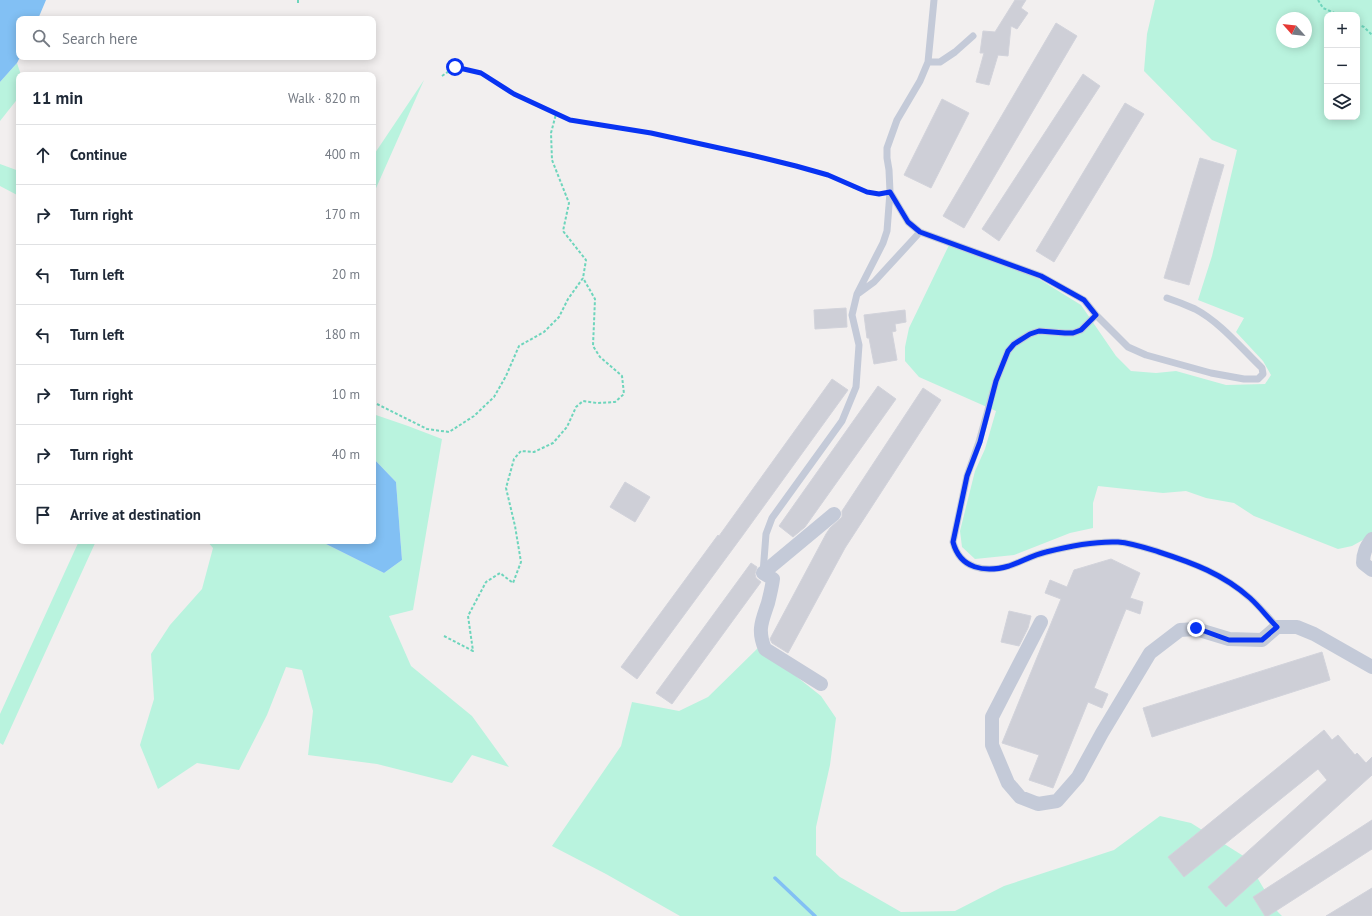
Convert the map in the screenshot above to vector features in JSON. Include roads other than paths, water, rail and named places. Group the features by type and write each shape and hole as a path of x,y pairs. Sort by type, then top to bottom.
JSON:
{"street":[{"path":"821,684 765,649 761,640 760,630 762,617 770,594 773,579 763,573 834,514"},
{"path":"1372,539 1366,546 1363,556 1363,563 1372,570"},
{"path":"1041,622 992,717 992,745 1008,783 1020,798 1038,804 1057,801 1078,777 1102,733 1150,653 1180,630 1196,628 1229,640 1262,640 1277,627 1297,627 1314,634 1372,667"}],"lane":[{"path":"763,573 766,534 772,518 842,420 856,387 858,345 852,315 857,294 883,243 887,231 890,192 887,148 897,120 920,81 928,62 934,0"},
{"path":"928,62 940,62 955,52 973,36"},
{"path":"890,192 908,222 920,232 1041,276 1084,300 1096,315 1128,347 1146,355 1211,374 1244,379 1258,379 1263,374 1262,368 1209,318 1196,310 1167,298"},
{"path":"857,294 874,282 920,232"},
{"path":"1096,315 1081,330 1073,333 1039,331 1030,334 1014,344 1008,351 996,381 980,442 967,476 953,542 960,559 969,565 982,569 1008,566 1045,552 1083,544 1119,542 1140,546 1175,557 1210,571 1251,599 1277,627"}],"water":[{"path":"0,0 46,0 39,16 16,16 16,60 18,60 0,82"},
{"path":"376,461 396,482 402,560 384,573 326,544 376,544"}],"waterway":[{"path":"775,878 815,916"}]}
